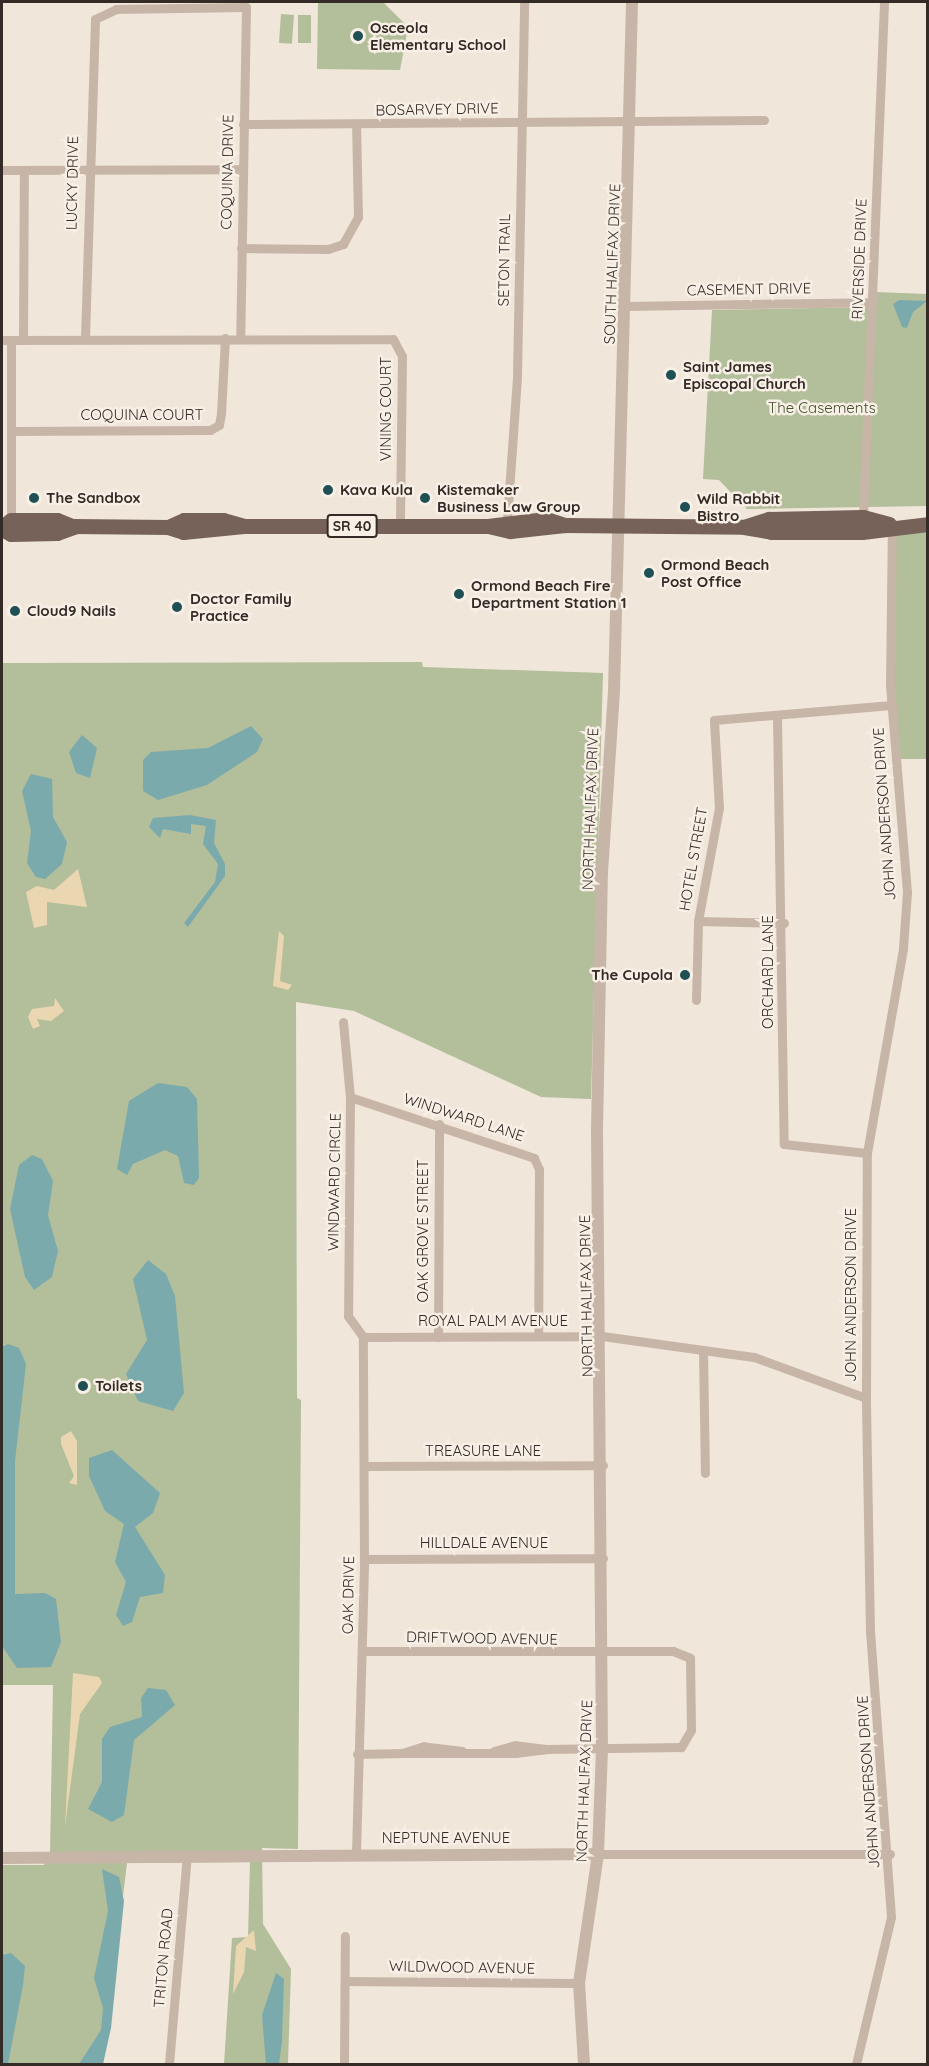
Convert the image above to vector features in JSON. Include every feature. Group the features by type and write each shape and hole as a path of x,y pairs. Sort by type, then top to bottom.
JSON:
{"main road":[{"name":"SR 40","path":"744,527 769,519 863,517 892,525"},
{"path":"818,531 849,527 863,517"},
{"name":"SR 40","path":"488,526 507,519 565,525 744,527 771,532 862,532 892,525 927,524"},
{"name":"SR 40","path":"5,525 11,534 57,533 75,526 168,526 203,520 244,526 488,526 546,532 565,525"}],"street":[{"name":"SETON TRAIL","path":"507,519 517,376 524,2"},
{"name":"SOUTH HALIFAX DRIVE","path":"616,526 626,306 632,2"},
{"name":"RIVERSIDE DRIVE","path":"863,517 885,2"},
{"name":"COQUINA DRIVE","path":"93,28 95,19 116,9 246,7 241,169 240,338"},
{"name":"LUCKY DRIVE","path":"86,338 86,170 93,28"},
{"name":"BOSARVEY DRIVE","path":"243,124 356,125 764,120"},
{"path":"241,248 328,249 343,244 358,217 356,125"},
{"path":"2,171 241,169"},
{"path":"23,340 24,171"},
{"name":"CASEMENT DRIVE","path":"626,306 872,302"},
{"name":"VINING COURT","path":"240,338 384,337 400,346 400,526"},
{"path":"5,525 12,431 6,341 86,338 240,338"},
{"name":"COQUINA COURT","path":"12,431 210,430 219,425 221,414 225,338"},
{"name":"JOHN ANDERSON DRIVE","path":"856,2064 891,1917 890,1854 870,1633 866,1398 867,1153 903,948 906,903 891,705 892,525"},
{"name":"NORTH HALIFAX DRIVE","path":"584,2064 579,1983 598,1854 602,1750 603,1465 598,1015 608,719 614,690 616,526"},
{"name":"HOTEL STREET","path":"696,1000 698,921 719,808 714,720 777,718 891,705"},
{"name":"ORCHARD LANE","path":"777,718 784,923 784,1144 867,1153"},
{"path":"698,921 784,923"},
{"name":"WINDWARD CIRCLE","path":"343,1022 350,1096 348,1316 363,1337"},
{"name":"WINDWARD LANE","path":"350,1096 439,1124 534,1158 539,1169 538,1336"},
{"name":"OAK GROVE STREET","path":"438,1337 439,1124"},
{"name":"ROYAL PALM AVENUE","path":"363,1337 602,1336 754,1357 866,1398"},
{"name":"OAK DRIVE","path":"356,1853 364,1559 363,1337"},
{"path":"703,1350 705,1473"},
{"name":"TREASURE LANE","path":"364,1466 603,1465"},
{"name":"HILLDALE AVENUE","path":"364,1559 603,1558"},
{"name":"DRIFTWOOD AVENUE","path":"357,1754 403,1753 424,1746 462,1751 670,1750 685,1744 691,1730 692,1666 678,1651 362,1651"},
{"name":"NEPTUNE AVENUE","path":"2,1858 356,1853 890,1854"},
{"name":"TRITON ROAD","path":"169,2064 187,1854"},
{"path":"344,2064 345,1936"},
{"name":"WILDWOOD AVENUE","path":"345,1981 579,1983"}],"green space":[{"path":"318,2 383,2 408,27 400,70 317,69"},
{"path":"281,14 294,15 292,44 279,43"},
{"path":"298,15 311,15 311,43 298,43"},
{"name":"The Casements","path":"875,292 927,294 927,506 747,509 719,480 703,479 712,310 874,307"},
{"path":"892,524 927,524 927,759 892,759"},
{"path":"422,662 423,667 603,673 591,1099 541,1097 354,1011 296,1002 297,1398 301,1400 298,1849 262,1848 263,1924 291,1969 288,2064 224,2064 232,1938 248,1937 250,1862 127,1863 103,2064 2,2064 2,1865 44,1865 50,1854 53,1685 2,1685 2,663"}],"sand":[{"path":"78,869 87,907 47,902 47,925 34,928 26,892 37,886 54,890"},
{"path":"279,931 284,936 280,981 292,985 288,990 273,986"},
{"path":"55,998 64,1011 51,1021 37,1019 40,1026 33,1029 28,1017 32,1009 54,1006"},
{"path":"71,1431 77,1441 77,1485 69,1483 74,1476 61,1444 61,1437"},
{"path":"73,1673 99,1677 102,1683 80,1714 65,1826"},
{"path":"254,1930 256,1951 246,1947 244,1972 233,1994 236,1946"}],"water":[{"path":"899,300 927,301 913,312 907,328 902,327 893,304"},
{"path":"251,726 263,739 257,752 207,785 158,800 143,791 143,760 151,752 208,748"},
{"path":"82,735 97,748 90,778 76,773 69,752"},
{"path":"31,774 52,779 53,817 67,842 62,864 45,879 36,877 27,863 31,831 22,791"},
{"path":"190,815 216,820 214,843 225,864 225,876 188,927 184,923 215,882 218,864 203,844 206,826 191,824 191,834 163,829 160,838 149,827 153,818"},
{"path":"158,1083 187,1087 197,1099 199,1178 194,1185 184,1183 178,1156 165,1150 133,1164 127,1175 117,1169 129,1101"},
{"path":"32,1155 42,1159 53,1181 48,1215 58,1251 52,1277 34,1290 25,1277 10,1209 19,1165"},
{"path":"148,1260 166,1274 175,1296 184,1393 173,1411 138,1401 126,1374 147,1340 133,1279"},
{"path":"8,1344 19,1348 26,1364 15,1461 15,1594 45,1593 56,1599 61,1642 51,1667 17,1668 2,1646 2,1347"},
{"path":"112,1450 160,1493 153,1513 135,1527 165,1575 163,1593 140,1597 132,1622 123,1626 116,1615 126,1582 115,1562 124,1524 105,1511 89,1476 89,1458"},
{"path":"148,1688 166,1690 175,1705 134,1740 124,1815 112,1822 88,1809 102,1782 102,1739 110,1727 142,1717 141,1698"},
{"path":"102,1869 119,1877 124,1901 111,2028 103,2064 79,2064 101,2030 103,2008 94,1978 108,1911"},
{"path":"11,1953 25,1966 8,2064 2,2064 2,1955"},
{"path":"276,1973 284,1979 282,2041 279,2064 266,2064 262,2015"}],"place":[{"name":"Osceola Elementary School","path":"358,36"},
{"name":"Saint James Episcopal Church","path":"671,375"},
{"name":"Kava Kula","path":"328,490"},
{"name":"The Sandbox","path":"34,498"},
{"name":"Kistemaker Business Law Group","path":"425,498"},
{"name":"Wild Rabbit Bistro","path":"685,507"},
{"name":"Ormond Beach Post Office","path":"649,573"},
{"name":"Ormond Beach Fire Department Station 1","path":"459,594"},
{"name":"Doctor Family Practice","path":"177,607"},
{"name":"Cloud9 Nails","path":"15,611"},
{"name":"The Cupola","path":"685,975"},
{"name":"Toilets","path":"83,1386"}]}
